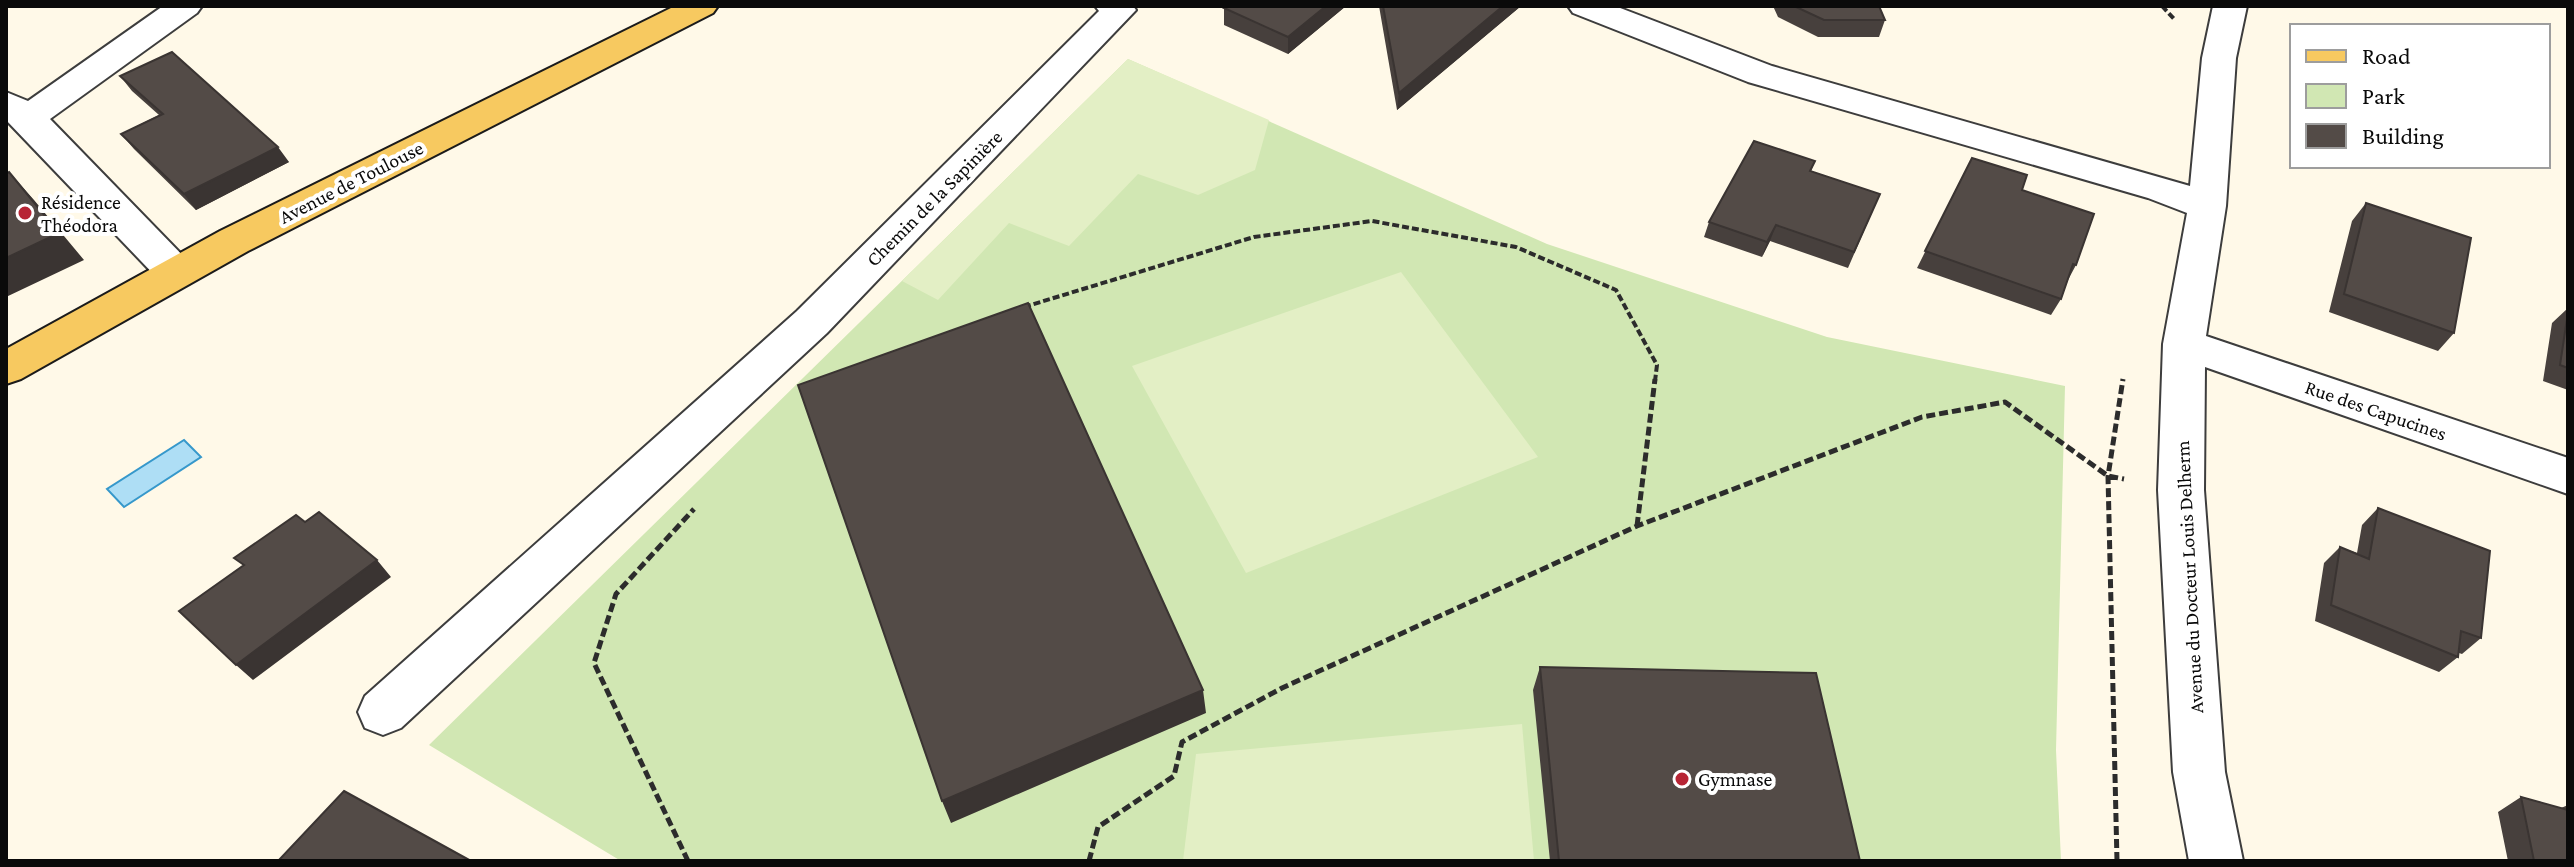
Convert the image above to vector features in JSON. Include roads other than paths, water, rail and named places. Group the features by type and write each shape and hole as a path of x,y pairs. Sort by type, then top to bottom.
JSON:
{"main road":[{"name":"Avenue de Toulouse","path":"6,368 248,234 701,6"}],"street":[{"path":"176,273 17,110 185,6"},
{"name":"Chemin de la Sapinière","path":"383,712 812,322 1119,10 1112,6"},
{"path":"1585,6 1760,74 2161,189 2207,206"},
{"name":"Avenue du Docteur Louis Delherm","path":"2216,861 2199,772 2181,490 2184,344 2207,206 2219,58 2230,6"},
{"name":"Rue des Capucines","path":"2184,344 2568,476"}],"water":[{"path":"184,440 201,457 124,507 107,489"}],"place":[{"name":"Résidence Théodora","path":"25,213"},
{"name":"Gymnase","path":"1682,779"}]}
